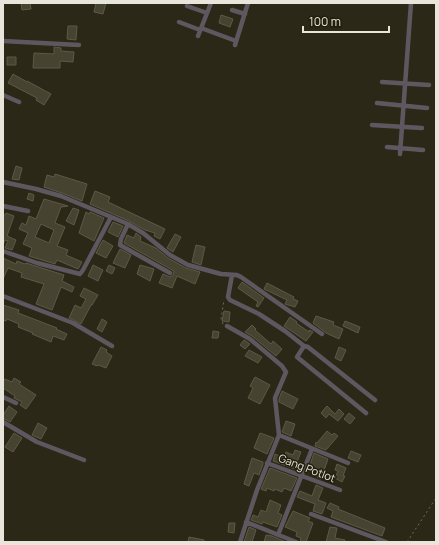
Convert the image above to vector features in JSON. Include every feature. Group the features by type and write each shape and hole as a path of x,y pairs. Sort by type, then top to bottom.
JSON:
{"street":[{"path":"198,36 210,3"},
{"path":"179,22 236,43 248,3"},
{"path":"400,151 411,3"},
{"path":"187,6 207,13"},
{"path":"232,10 245,14"},
{"path":"3,41 79,45"},
{"path":"382,82 429,86"},
{"path":"3,95 19,102"},
{"path":"377,103 427,108"},
{"path":"372,125 422,128"},
{"path":"387,147 400,151 423,150"},
{"path":"3,182 61,196 128,224 143,233 178,260 196,268 241,277 322,334"},
{"path":"3,206 28,211"},
{"path":"3,251 37,263 80,274 111,217"},
{"path":"128,224 121,239 120,245 170,273"},
{"path":"232,275 228,297 230,300 259,314 285,331 304,346 308,347 375,400"},
{"path":"3,296 73,323 112,346"},
{"path":"227,326 250,339 282,366 286,372 275,398 279,435 267,463 240,542"},
{"path":"304,346 297,357 366,413"},
{"path":"3,397 16,403"},
{"path":"3,422 37,442 84,460"},
{"path":"279,435 348,463"},
{"path":"278,535 312,448"},
{"name":"Gang Potlot","path":"267,463 340,490"},
{"path":"311,514 386,542"},
{"path":"246,522 296,542"}],"path":[{"path":"225,296 220,319 221,322 227,326"},
{"path":"407,542 436,498"}],"building":[{"path":"21,3 30,3 31,9 22,10"},
{"path":"96,3 106,3 103,14 94,12"},
{"path":"221,15 233,19 230,27 219,23"},
{"path":"68,26 77,26 76,40 67,39"},
{"path":"54,47 61,48 61,51 74,52 73,62 60,61 60,68 33,68 34,53 54,54"},
{"path":"7,57 16,57 16,65 7,65"},
{"path":"13,74 51,94 44,105 36,100 37,98 8,83"},
{"path":"16,166 22,168 19,180 12,179"},
{"path":"55,174 87,184 82,201 44,187 47,175 54,177"},
{"path":"95,191 110,197 108,202 165,229 160,239 154,236 155,233 145,230 129,221 90,204"},
{"path":"29,193 34,195 33,201 27,199"},
{"path":"44,199 68,206 61,207 55,223 65,227 57,246 68,250 66,255 82,262 78,269 57,260 55,264 29,256 32,248 23,244 28,233 19,229 22,223 26,225 29,216 36,219","holes":["41,224 54,230 49,243 35,237"]},
{"path":"73,208 79,210 74,225 66,221"},
{"path":"86,212 89,214 90,212 104,218 94,241 79,233"},
{"path":"6,213 14,216 7,236 16,240 12,250 5,248 8,241 5,240 3,245 3,215"},
{"path":"113,222 123,226 118,237 108,232"},
{"path":"136,233 141,237 140,241 156,248 168,258 186,268 200,272 195,284 177,276 172,288 159,283 163,274 170,277 173,275 174,271 124,243 127,235 134,238"},
{"path":"175,234 181,237 173,252 167,248"},
{"path":"103,240 113,246 106,258 96,253"},
{"path":"196,245 205,247 201,265 192,262"},
{"path":"120,249 131,255 125,268 113,263"},
{"path":"3,258 16,264 17,261 26,263 64,275 62,281 74,287 72,292 61,287 52,310 36,304 44,284 21,277 22,273 8,268 3,279"},
{"path":"93,265 103,270 98,281 88,276"},
{"path":"109,265 115,268 112,274 106,271"},
{"path":"140,265 154,269 150,281 137,274"},
{"path":"242,282 264,298 258,307 256,306 258,302 238,288"},
{"path":"267,283 294,297 293,299 298,301 295,307 285,304 287,300 264,289"},
{"path":"84,288 98,295 81,324 69,318 75,305 81,308 86,299 80,296"},
{"path":"3,305 19,310 18,313 57,328 56,329 67,334 64,340 53,336 51,342 18,327 19,324 7,319 6,321 3,320"},
{"path":"224,311 230,312 229,322 222,321"},
{"path":"316,316 334,322 333,325 343,329 339,339 326,333 313,323"},
{"path":"290,317 309,332 309,330 313,332 306,341 284,326"},
{"path":"102,319 107,322 102,332 97,329"},
{"path":"345,321 360,327 358,333 343,326"},
{"path":"252,325 256,329 255,330 271,344 273,341 282,349 276,356 245,332"},
{"path":"213,331 219,332 218,338 212,338"},
{"path":"244,340 250,344 245,349 240,345"},
{"path":"101,347 107,350 106,352 112,356 106,368 92,364"},
{"path":"339,347 346,350 341,361 335,358"},
{"path":"249,350 262,357 258,363 245,356"},
{"path":"255,377 270,385 260,404 248,398 253,388 250,386"},
{"path":"14,378 21,382 19,384 36,395 26,409 20,405 22,402 14,398 15,396 3,388 3,382 5,379 12,382"},
{"path":"282,391 298,399 293,409 279,402"},
{"path":"9,406 17,412 10,422 3,418 3,415"},
{"path":"327,406 335,414 339,409 344,414 338,421 329,414 326,418 321,413"},
{"path":"349,413 355,418 350,424 344,419"},
{"path":"286,421 295,424 291,436 282,432"},
{"path":"38,423 47,428 41,439 32,435"},
{"path":"327,431 332,435 334,433 338,436 326,450 315,446 316,442 317,443"},
{"path":"14,433 22,438 13,452 5,447"},
{"path":"260,433 274,438 267,454 254,448"},
{"path":"295,450 301,452 297,462 301,463 298,470 273,461 275,454 284,458 286,452 293,455"},
{"path":"351,451 361,455 358,462 348,458"},
{"path":"314,453 328,459 321,479 317,477 319,472 309,468"},
{"path":"252,458 263,462 263,464 259,475 254,473 249,486 244,484"},
{"path":"337,464 346,468 343,476 345,476 342,482 335,478 338,471 335,470"},
{"path":"270,468 297,478 291,491 284,488 282,492 275,489 274,491 267,488 266,491 261,489"},
{"path":"316,485 323,488 318,500 326,503 322,514 313,511 315,504 297,497 300,491 312,496"},
{"path":"270,500 281,505 278,513 282,515 277,527 251,520 253,515 258,517 261,510 266,512"},
{"path":"330,503 339,507 338,509 385,528 382,536 331,517 333,511 327,508"},
{"path":"293,511 310,518 308,521 313,523 306,542 300,542 301,538 296,536 297,532 285,527"},
{"path":"229,523 235,523 234,533 228,532"},
{"path":"249,527 256,530 252,542 244,542"},
{"path":"330,527 337,528 335,538 345,540 345,542 326,542"},
{"path":"266,535 272,536 286,542 264,542"},
{"path":"189,537 204,540 204,542 188,542"}]}
